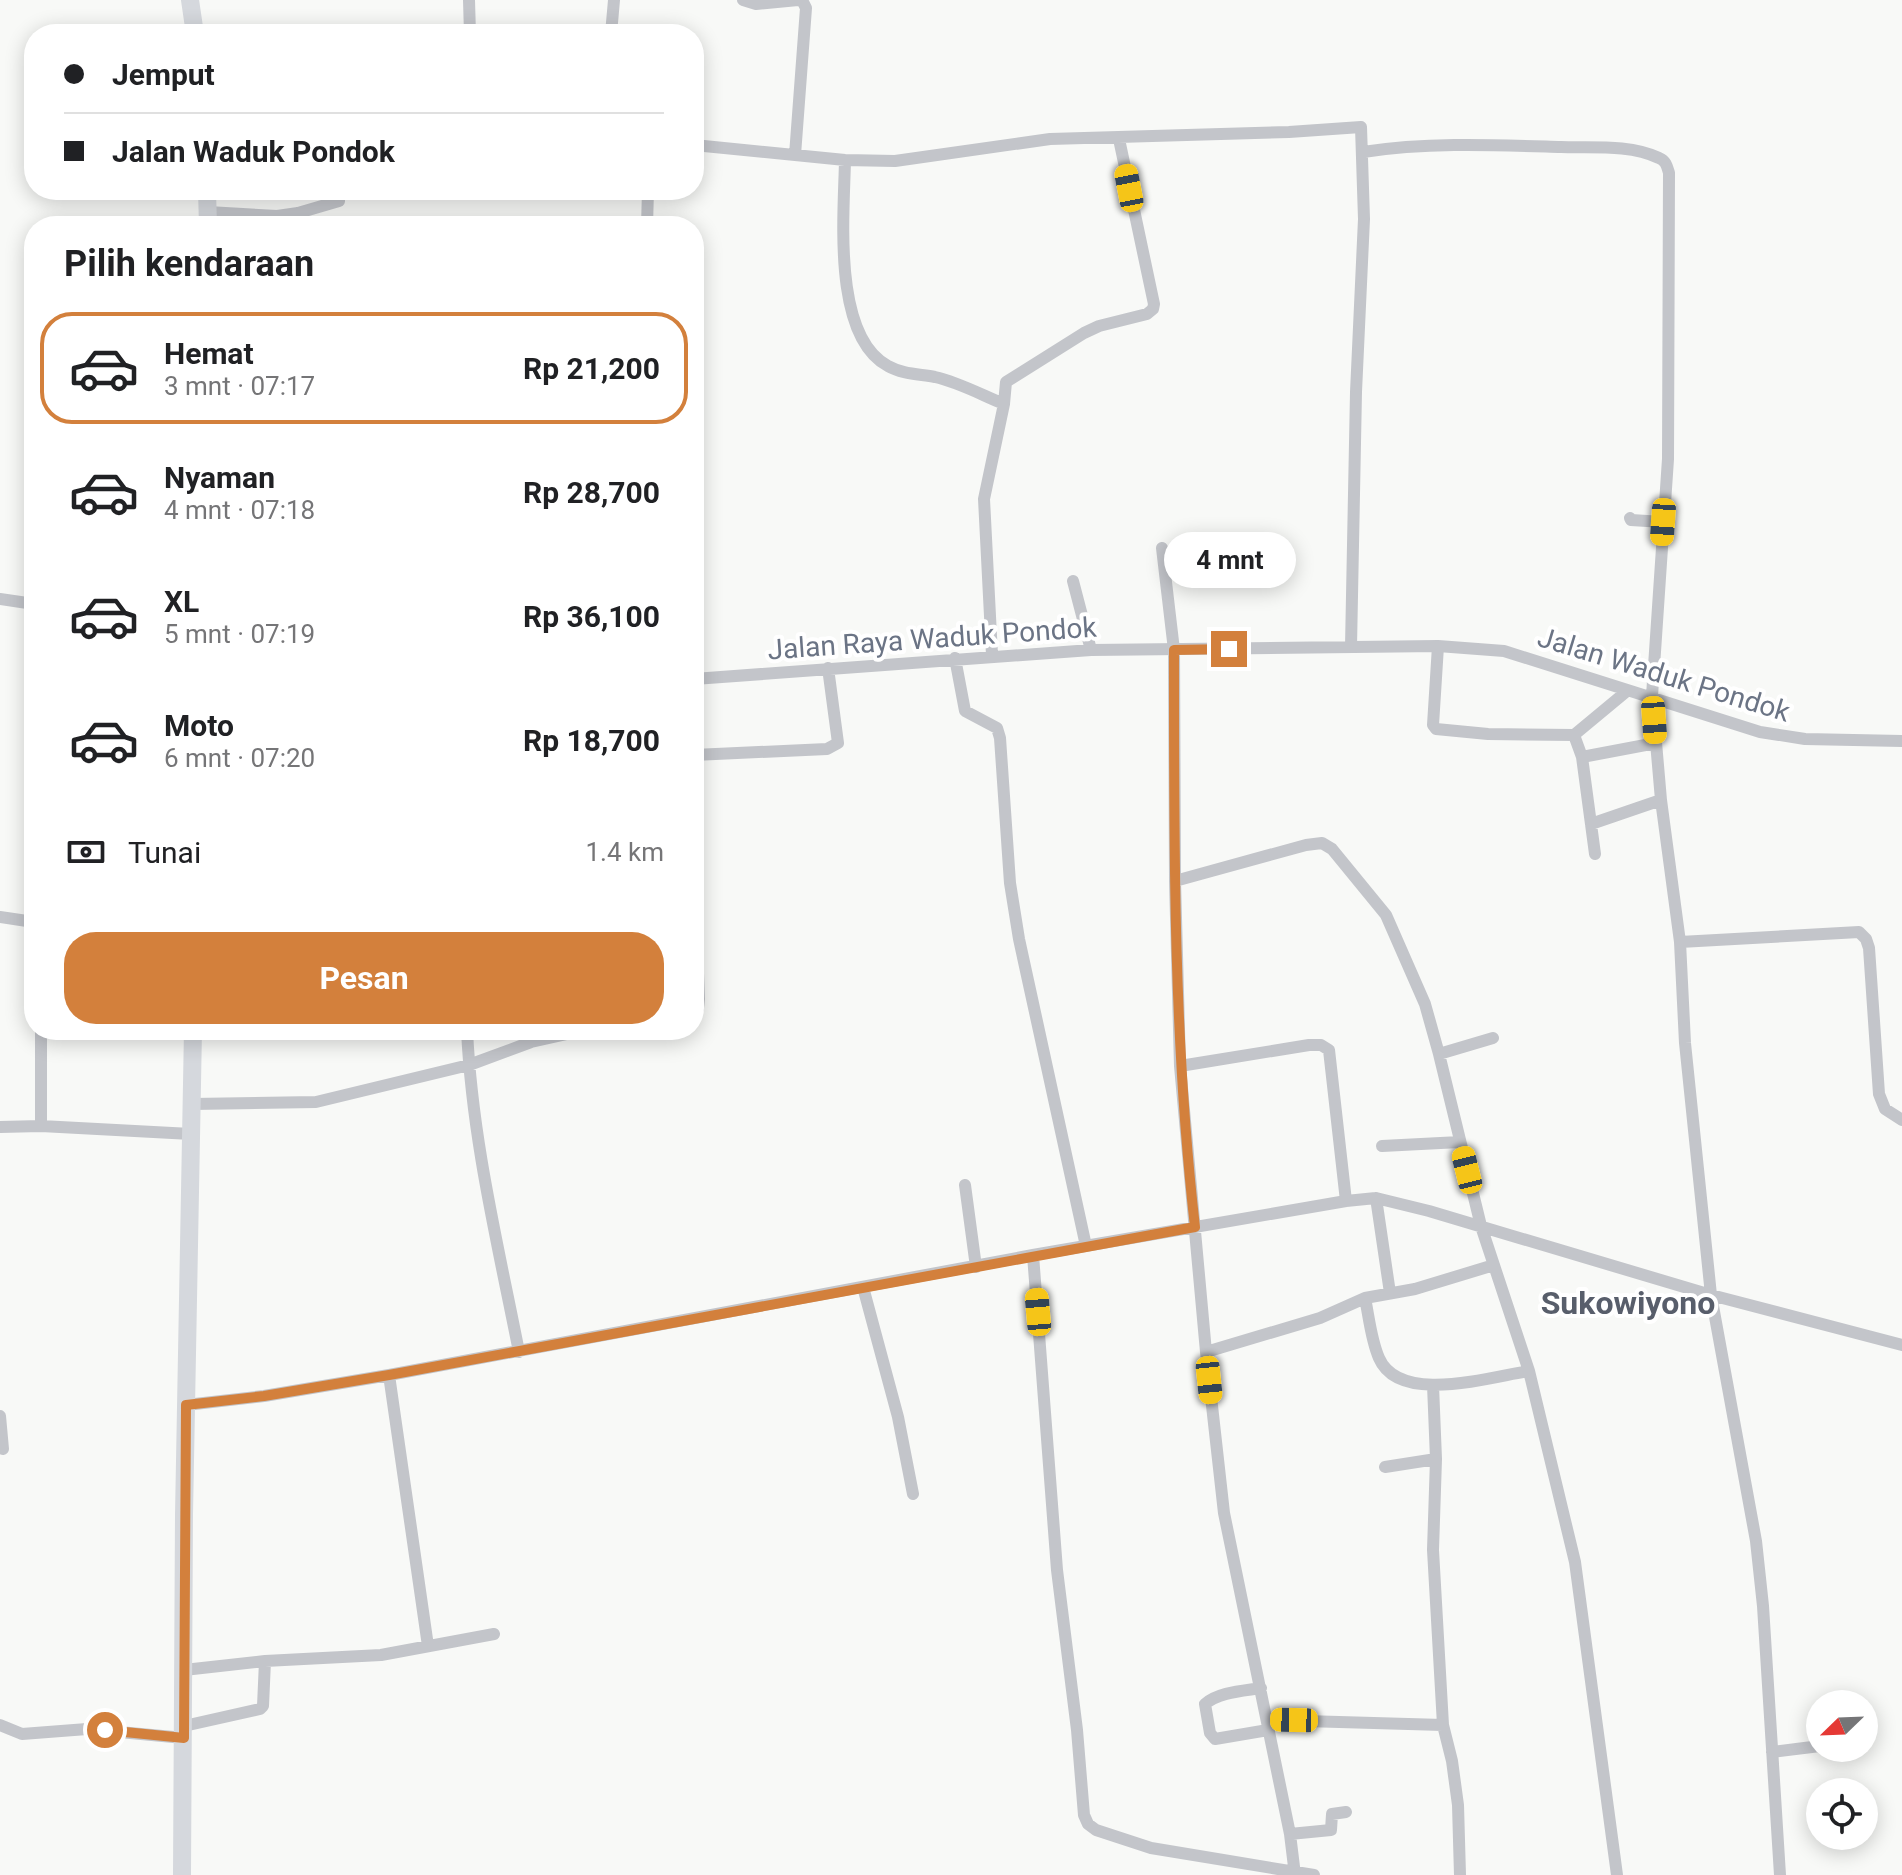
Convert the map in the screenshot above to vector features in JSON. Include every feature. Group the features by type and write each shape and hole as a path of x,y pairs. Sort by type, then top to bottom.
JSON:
{"highway":[{"path":"190,0 194,24"},
{"path":"182,1875 193,1040"}],"street":[{"path":"469,0 470,24"},
{"path":"612,24 614,0"},
{"path":"743,0 756,4 800,0 806,8 795,155"},
{"path":"704,146 845,160 895,161 1050,139 1119,139 1361,127 1364,233 1356,392 1351,647"},
{"path":"992,655 984,499 1006,382 1084,333 1147,314 1153,309 1119,139"},
{"path":"1363,152 1450,144 1624,149 1661,158 1667,164 1668,459 1652,696 1661,800 1680,942 1685,1043 1711,1295 1756,1541 1780,1875"},
{"path":"845,160 848,297 860,340 889,367 938,377 1004,404"},
{"path":"277,216 339,201"},
{"path":"1630,518 1663,522"},
{"path":"1162,548 1174,650 1180,1066 1206,1352 1221,1493 1290,1834 1295,1874"},
{"path":"1073,581 1091,650"},
{"path":"0,599 24,603"},
{"path":"1438,646 1433,725 1436,729 1488,734 1574,735 1627,691"},
{"name":"Jalan Waduk Pondok","path":"1174,650 1438,646 1504,651 1745,728 1783,737 1902,741"},
{"name":"Jalan Raya Waduk Pondok","path":"704,678 992,655 1174,650"},
{"path":"955,658 965,711 997,728 1000,738 1010,883 1019,939 1086,1246"},
{"path":"704,755 827,749 838,743 828,668"},
{"path":"1574,735 1582,757 1595,854"},
{"path":"1582,757 1656,743"},
{"path":"1591,824 1661,800"},
{"path":"1175,881 1322,843 1332,849 1386,915 1421,994 1439,1054 1481,1226 1529,1371 1575,1562 1617,1875"},
{"path":"0,917 24,921"},
{"path":"1680,942 1859,932 1869,948 1879,1094 1885,1109 1902,1120"},
{"path":"1439,1054 1493,1038"},
{"path":"41,1040 41,1126"},
{"path":"468,1040 483,1177 519,1352"},
{"path":"192,1104 316,1102 469,1065 540,1040"},
{"path":"1180,1066 1309,1045 1321,1045 1329,1050 1346,1201"},
{"path":"0,1127 41,1126 191,1134"},
{"path":"1382,1146 1460,1142"},
{"path":"965,1185 976,1267"},
{"path":"186,1405 264,1396 389,1375 1033,1255 1376,1198 1711,1295 1902,1345"},
{"path":"1376,1198 1390,1293"},
{"path":"1033,1255 1057,1570 1084,1815 1088,1824 1096,1830 1151,1848 1314,1875"},
{"path":"1206,1352 1320,1318 1365,1298 1445,1281 1494,1265"},
{"path":"863,1287 898,1417 913,1494"},
{"path":"1365,1298 1379,1359 1391,1376 1406,1383 1433,1385 1529,1371"},
{"path":"389,1375 428,1646"},
{"path":"1433,1385 1436,1459 1433,1550 1443,1725 1456,1790 1460,1875"},
{"path":"0,1416 3,1449"},
{"path":"1385,1467 1436,1459"},
{"path":"184,1670 265,1661 381,1655 494,1634"},
{"path":"0,1725 22,1734 87,1729 184,1740 260,1709 263,1706 265,1661"},
{"path":"1261,1688 1207,1700 1210,1733 1215,1739 1268,1725 1443,1725"},
{"path":"1772,1752 1806,1748"},
{"path":"1290,1834 1331,1830 1332,1814 1346,1812"}],"district":[{"name":"Sukowiyono","path":"1628,1303"}],"route":[{"path":"105,1730 184,1738 186,1405 264,1396 389,1375 1195,1227 1184,1126 1176,997 1174,650 1229,649"}]}
